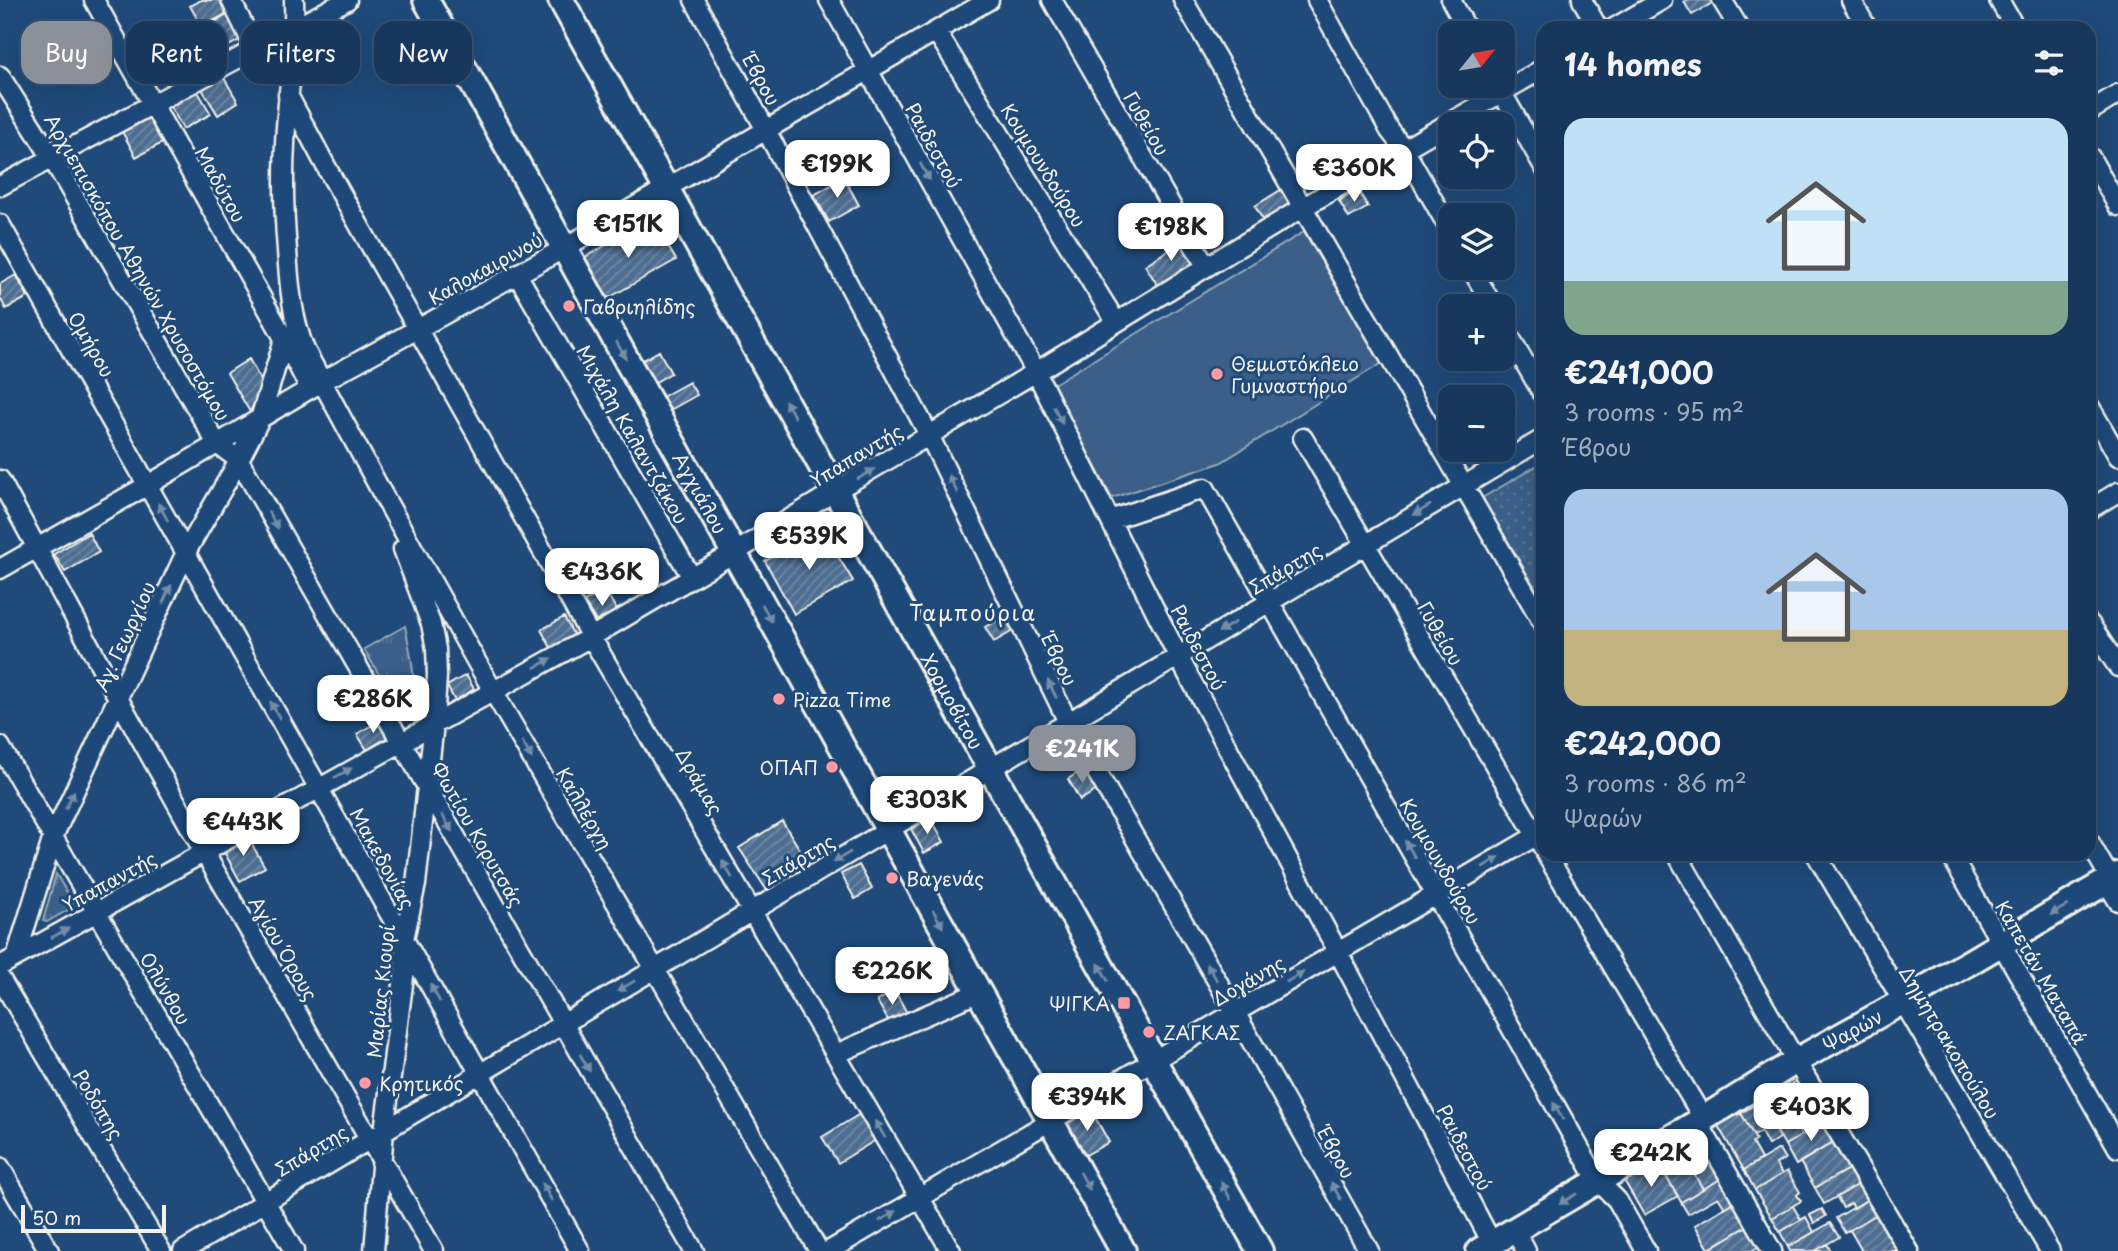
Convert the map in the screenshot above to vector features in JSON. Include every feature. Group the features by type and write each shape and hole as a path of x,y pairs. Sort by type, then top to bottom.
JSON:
{"main road":[{"name":"Αγχιάλου","path":"426,0 1124,1251"},
{"name":"Χορμοβίτου","path":"561,0 1260,1251"},
{"name":"Ψαρών","path":"1485,1247 1521,1241 1598,1181 1796,1061 2001,943 2114,886"}],"street":[{"name":"Μαδύτου","path":"94,0 284,340 317,385"},
{"path":"231,0 241,21"},
{"path":"294,0 295,21"},
{"path":"308,21 347,0"},
{"name":"Έβρου","path":"694,0 929,435 1068,722 1369,1251"},
{"name":"Ραιδεστού","path":"829,0 1036,372 1178,656 1338,952 1485,1247"},
{"name":"Γυθείου","path":"1052,0 1206,267"},
{"path":"1182,0 1536,611"},
{"path":"1317,0 1390,131 1404,149 1438,209"},
{"path":"1451,0 1462,21"},
{"path":"1582,0 1594,21"},
{"path":"1626,21 1662,0"},
{"path":"1722,0 1735,21"},
{"path":"1851,0 1863,21"},
{"path":"1999,0 2011,21"},
{"name":"Καλοκαιρινού","path":"0,569 317,385 564,248 936,31 979,3"},
{"name":"Κουμουνδούρου","path":"936,31 1116,322"},
{"path":"0,186 241,56"},
{"name":"Υπαπαντής","path":"1516,81 1536,72"},
{"name":"Αρχιεπισκόπου Αθηνών Χρυσοστόμου","path":"0,75 52,158 217,444"},
{"path":"289,84 285,146 288,276 297,331 317,385"},
{"path":"2096,107 2118,94"},
{"name":"Δράμας","path":"288,95 591,636 951,1251"},
{"name":"Υπαπαντής","path":"0,966 734,554 1486,98"},
{"path":"1505,98 1536,153"},
{"path":"2096,168 2118,206"},
{"name":"Ομήρου","path":"0,223 148,485"},
{"name":"Μιχάλη Καλαντζάκου","path":"517,274 692,578"},
{"name":"Αγ. Γεωργίου","path":"16,957 53,837 186,552 260,419 284,340"},
{"path":"1515,346 1536,382"},
{"name":"Καλλέργη","path":"317,385 819,1251"},
{"path":"2096,418 2118,456"},
{"name":"Γυθείου","path":"1303,438 1536,831"},
{"name":"Σπάρτης","path":"183,1251 1536,443"},
{"name":"Φωτίου Κορυτσάς","path":"217,444 239,460 694,1251"},
{"name":"Αγίου Όρους","path":"0,480 204,852 377,1135"},
{"name":"Μακεδονίας","path":"148,485 580,1251"},
{"name":"Κουμουνδούρου","path":"1110,520 1205,488 1598,1181 1617,1200 1646,1251"},
{"path":"2096,505 2118,492"},
{"name":"Μαρίας Κιουρί","path":"374,1251 383,1162 377,1135 405,969 404,939 416,884 437,676 436,649 430,624 382,493"},
{"path":"2096,633 2118,667"},
{"name":"Ολύνθου","path":"0,746 294,1251"},
{"name":"Δογάνης","path":"829,1251 1436,894 1536,842"},
{"path":"2096,854 2114,886"},
{"path":"1550,861 1700,1120 1772,1251"},
{"path":"1681,861 1909,1251"},
{"name":"Δημητρακοπούλου","path":"1820,861 2050,1251"},
{"name":"Καπετάν Ματαπά","path":"1954,861 2118,1147"},
{"name":"Ροδόπης","path":"0,978 161,1251"},
{"path":"836,1054 979,992"},
{"path":"383,1162 434,1251"},
{"path":"0,1167 49,1251"}],"green space":[{"name":"Θεμιστόκλειο Γυμναστήριο","path":"1304,232 1382,363 1220,463 1112,498 1052,385"},
{"path":"1536,466 1536,589 1482,498"},
{"path":"405,626 414,683 412,706 409,717 405,719 364,649"},
{"path":"56,874 73,907 47,922 43,921"}],"building":[{"path":"201,0 222,0 229,12 213,21 199,21 190,6"},
{"path":"1684,2 1714,2 1692,15"},
{"path":"229,14 241,39 227,47 227,21 216,21"},
{"path":"227,83 238,102 218,115 202,89 210,84"},
{"path":"197,90 211,114 183,129 170,106"},
{"path":"148,113 164,142 136,157 120,128"},
{"path":"844,178 859,205 829,222 814,195"},
{"path":"1282,189 1291,203 1263,220 1255,206"},
{"path":"1358,190 1368,207 1349,218 1339,201"},
{"path":"652,219 676,260 603,301 580,260"},
{"path":"1184,240 1197,262 1158,286 1145,265"},
{"path":"16,275 28,297 6,309 0,298 0,284"},
{"path":"659,351 671,373 647,387 635,365"},
{"path":"249,359 263,385 250,412 227,373"},
{"path":"689,382 697,395 670,410 662,397"},
{"path":"822,530 853,581 794,614 765,561"},
{"path":"89,533 99,552 65,572 54,554"},
{"path":"605,590 619,614 599,626 584,602"},
{"path":"1004,616 1013,631 994,642 985,627"},
{"path":"564,617 576,639 553,651 541,630"},
{"path":"466,675 474,689 455,701 447,686"},
{"path":"379,721 388,737 367,750 357,734"},
{"path":"1084,769 1097,790 1080,800 1068,779"},
{"path":"931,818 944,842 924,853 911,829"},
{"path":"782,821 809,864 766,889 739,848"},
{"path":"246,834 265,867 240,881 222,848"},
{"path":"859,865 872,889 855,899 841,874"},
{"path":"895,991 907,1013 889,1022 877,1001"},
{"path":"1801,1078 1826,1121 1808,1131 1797,1113 1792,1116 1778,1092"},
{"path":"1778,1092 1802,1135 1785,1145 1760,1102"},
{"path":"1760,1102 1780,1138 1768,1145 1761,1132 1754,1136 1741,1113"},
{"path":"1091,1110 1109,1142 1084,1156 1066,1124"},
{"path":"863,1112 879,1138 838,1163 822,1137"},
{"path":"1741,1113 1756,1140 1752,1143 1761,1159 1744,1170 1718,1126"},
{"path":"1826,1121 1837,1140 1796,1165 1785,1145"},
{"path":"1701,1138 1724,1177 1703,1189 1680,1150"},
{"path":"1837,1140 1852,1167 1815,1188 1800,1162"},
{"path":"1779,1149 1785,1159 1776,1164 1782,1174 1755,1190 1744,1170"},
{"path":"1680,1150 1703,1189 1681,1202 1658,1163"},
{"path":"1658,1163 1678,1196 1644,1215 1625,1182"},
{"path":"1852,1167 1861,1183 1824,1204 1815,1188"},
{"path":"1787,1171 1800,1192 1797,1195 1801,1201 1772,1218 1755,1190"},
{"path":"1724,1177 1738,1200 1725,1208 1718,1197 1688,1214 1681,1202"},
{"path":"1861,1183 1870,1198 1854,1208 1851,1203 1843,1208 1837,1197"},
{"path":"1870,1198 1879,1213 1845,1233 1836,1218"},
{"path":"1738,1200 1751,1224 1709,1249 1695,1225"},
{"path":"1793,1206 1801,1220 1780,1232 1772,1218"},
{"path":"1822,1209 1826,1216 1814,1223 1810,1215"},
{"path":"1879,1213 1901,1251 1862,1251 1850,1230"},
{"path":"1806,1217 1814,1232 1788,1247 1780,1232"},
{"path":"1830,1223 1839,1237 1815,1251 1790,1251 1788,1247"},
{"path":"1751,1224 1763,1245 1752,1251 1709,1249"},
{"path":"1827,1244 1831,1251 1815,1251"}],"place":[{"name":"Γαβριηλίδης","path":"569,306"},
{"name":"Θεμιστόκλειο Γυμναστήριο","path":"1217,374"},
{"name":"Pizza Time","path":"779,699"},
{"name":"ΟΠΑΠ","path":"832,767"},
{"name":"Βαγενάς","path":"892,878"},
{"name":"ΨΙΓΚΑ","path":"1124,1003"},
{"name":"ΖΑΓΚΑΣ","path":"1149,1032"},
{"name":"Κρητικός","path":"365,1083"}],"district":[{"name":"Ταμπούρια","path":"973,612"}]}
